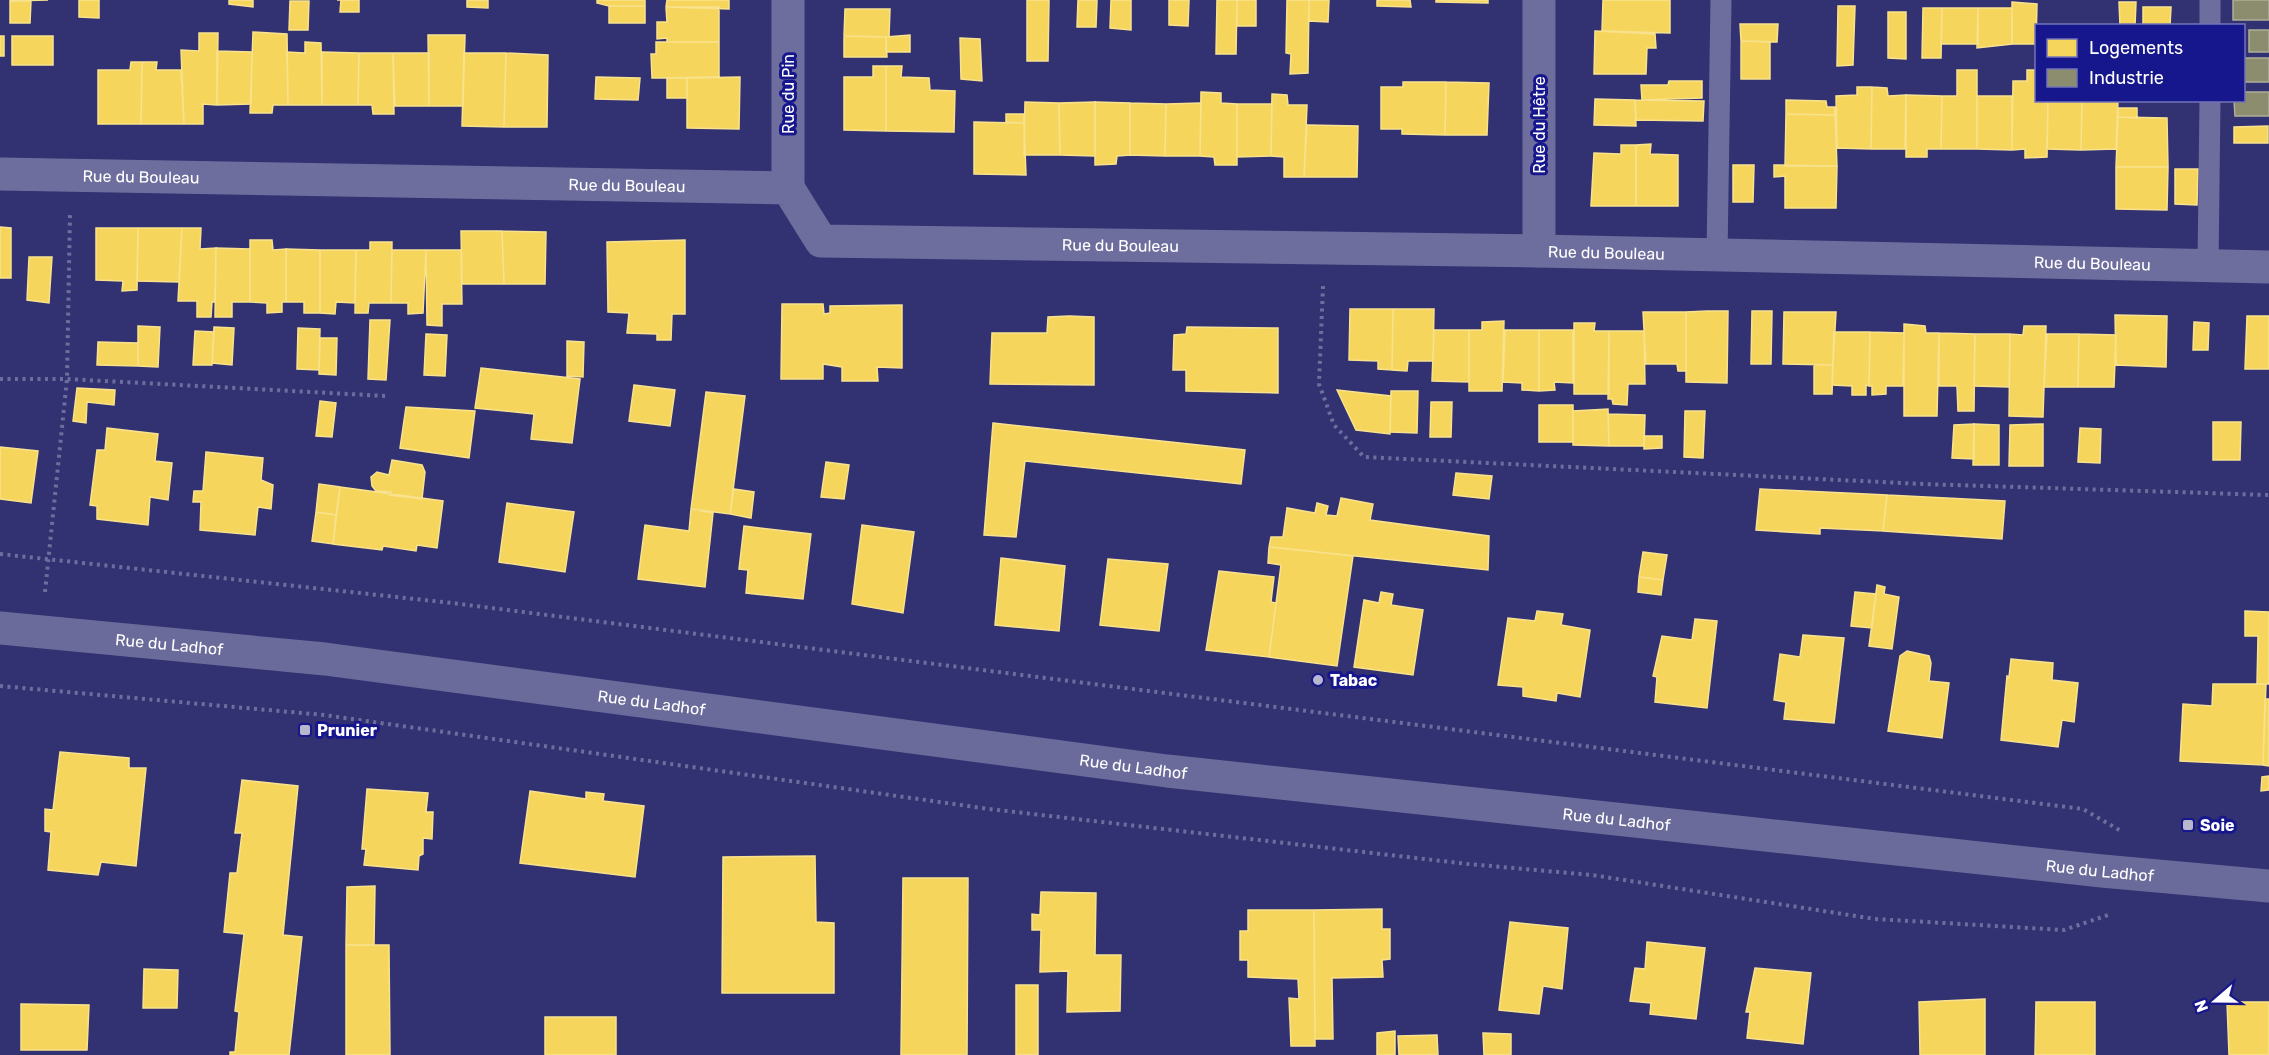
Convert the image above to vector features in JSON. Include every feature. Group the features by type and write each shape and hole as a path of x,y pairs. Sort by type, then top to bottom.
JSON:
{"main road":[{"name":"Rue du Ladhof","path":"0,628 325,659 1167,771 2102,871 2269,886"}],"street":[{"name":"Rue du Pin","path":"788,0 788,188"},
{"name":"Rue du Hêtre","path":"1539,0 1539,251"},
{"name":"Rue du Bouleau","path":"0,174 788,188 821,241 1539,251 2269,267"}],"lane":[{"path":"1718,255 1721,0"},
{"path":"2210,0 2210,24"},
{"path":"2208,266 2210,102"}],"path":[{"path":"40,632 67,379 71,174"},
{"path":"1325,248 1318,384 1334,425 1364,457 1911,483 2269,495"},
{"path":"0,379 67,379 386,396"}],"building: Logements":[{"path":"79,0 99,0 99,18 79,17"},
{"path":"229,0 253,0 253,7 229,4"},
{"path":"341,0 359,0 359,12 340,12"},
{"path":"467,0 488,0 488,8 467,7"},
{"path":"597,0 645,0 645,6 609,6 597,3"},
{"path":"667,0 729,0 729,9 666,7"},
{"path":"1027,0 1049,0 1048,61 1027,61"},
{"path":"1078,0 1097,0 1096,27 1077,27"},
{"path":"1111,0 1131,0 1131,30 1110,28"},
{"path":"1169,0 1189,0 1188,26 1169,25"},
{"path":"1217,0 1237,0 1236,54 1216,54"},
{"path":"1237,0 1256,0 1256,26 1237,26"},
{"path":"1287,0 1309,0 1308,73 1290,74 1291,54 1286,53"},
{"path":"1309,0 1329,0 1328,22 1309,21"},
{"path":"1377,0 1410,0 1411,7 1377,6"},
{"path":"1436,0 1488,0 1488,3 1436,2"},
{"path":"1603,0 1670,0 1670,33 1602,31"},
{"path":"10,1 31,1 30,23 10,23"},
{"path":"290,1 309,1 308,30 289,30"},
{"path":"2012,2 2037,4 2035,44 2012,44"},
{"path":"2119,2 2136,2 2135,24 2120,24"},
{"path":"609,6 645,6 645,23 609,23"},
{"path":"1838,6 1855,6 1853,65 1837,66"},
{"path":"666,7 719,7 719,42 667,42 667,38 657,39 657,22 667,22"},
{"path":"2143,7 2171,7 2170,24 2143,24"},
{"path":"1923,8 1942,8 1941,58 1922,58"},
{"path":"1942,8 1978,8 1978,44 1941,44"},
{"path":"1978,8 2012,8 2012,44 1977,48"},
{"path":"845,9 890,9 889,37 844,36"},
{"path":"1888,12 1906,12 1906,59 1888,58"},
{"path":"1740,24 1778,24 1777,42 1741,41"},
{"path":"1595,31 1655,34 1656,48 1647,48 1646,74 1594,74"},
{"path":"253,32 287,34 288,105 273,105 272,113 250,113"},
{"path":"199,33 218,33 217,105 203,104 203,124 184,124 181,50 199,51"},
{"path":"428,35 465,35 463,106 429,106"},
{"path":"910,35 910,52 886,52 886,37"},
{"path":"0,36 4,36 4,56 0,56"},
{"path":"12,36 53,36 53,65 12,65"},
{"path":"844,36 886,37 887,57 844,57"},
{"path":"960,38 980,39 982,81 961,79"},
{"path":"1741,41 1770,42 1770,79 1741,79"},
{"path":"305,42 321,43 322,105 288,105 287,52 305,53"},
{"path":"656,42 719,42 719,77 652,78 651,54 656,54"},
{"path":"217,51 252,52 251,104 217,105"},
{"path":"322,52 359,53 358,105 322,105"},
{"path":"359,53 393,53 394,114 373,114 372,105 358,105"},
{"path":"393,53 429,53 429,106 395,106"},
{"path":"464,53 506,53 504,127 462,126"},
{"path":"506,53 548,55 547,127 504,127"},
{"path":"131,62 142,62 141,124 98,124 98,70 130,70"},
{"path":"142,62 157,62 156,70 181,70 184,124 141,124"},
{"path":"873,66 886,66 886,131 844,130 844,77 873,77"},
{"path":"886,66 902,66 901,77 929,78 930,90 955,91 954,132 886,131"},
{"path":"1957,70 1977,70 1977,149 1941,149 1942,96 1957,96"},
{"path":"2027,70 2035,70 2035,102 2048,102 2047,157 2025,158 2025,149 2012,150 2013,81 2027,81"},
{"path":"596,77 640,78 638,100 595,99"},
{"path":"740,77 739,129 687,128 687,78"},
{"path":"667,78 687,78 687,98 667,98"},
{"path":"1669,81 1702,81 1702,98 1642,100 1641,85 1668,85"},
{"path":"1403,82 1446,82 1445,135 1402,134 1402,129 1381,129 1381,87 1403,87"},
{"path":"1446,82 1489,83 1487,135 1445,135"},
{"path":"1857,87 1872,87 1871,149 1837,148 1836,96 1857,95"},
{"path":"1872,87 1887,88 1888,96 1906,95 1905,149 1871,149"},
{"path":"1201,92 1221,93 1221,103 1237,104 1237,165 1215,165 1214,157 1200,156"},
{"path":"1272,94 1287,95 1288,105 1307,105 1304,177 1284,177 1284,157 1271,156"},
{"path":"1906,95 1942,96 1941,149 1927,149 1927,157 1906,157"},
{"path":"1977,96 2012,96 2012,150 1977,149"},
{"path":"1595,99 1635,100 1636,126 1594,125"},
{"path":"1635,100 1704,101 1703,121 1636,120"},
{"path":"1786,100 1826,101 1827,107 1835,107 1835,115 1786,114"},
{"path":"1025,102 1059,103 1060,155 1024,155"},
{"path":"1095,102 1095,156 1060,155 1059,103"},
{"path":"1095,102 1130,103 1130,155 1117,156 1116,164 1095,165"},
{"path":"2048,102 2082,102 2081,150 2047,149"},
{"path":"2082,102 2118,102 2116,149 2081,150"},
{"path":"1130,103 1166,104 1165,156 1130,155"},
{"path":"1201,103 1200,156 1165,156 1166,104"},
{"path":"1237,104 1272,104 1271,156 1237,157"},
{"path":"2118,108 2137,108 2137,118 2118,117"},
{"path":"1006,114 1024,114 1024,123 1006,122"},
{"path":"1786,114 1835,115 1837,166 1785,166"},
{"path":"2118,117 2167,118 2168,167 2116,167"},
{"path":"974,122 1024,123 1026,175 974,174"},
{"path":"1307,125 1358,126 1357,177 1304,177"},
{"path":"2268,126 2268,143 2234,143 2234,127"},
{"path":"1651,144 1650,154 1678,155 1678,206 1636,206 1636,145"},
{"path":"1621,145 1636,145 1636,206 1591,206 1594,153 1621,154"},
{"path":"1733,165 1754,165 1753,202 1733,202"},
{"path":"1774,165 1837,166 1836,208 1785,208 1785,176 1774,177"},
{"path":"2116,167 2168,167 2167,210 2116,209"},
{"path":"2175,169 2198,169 2197,205 2175,204"},
{"path":"0,227 11,228 11,278 0,278"},
{"path":"96,228 138,228 137,290 122,291 123,281 96,280"},
{"path":"138,228 182,228 179,282 137,281"},
{"path":"182,228 201,228 200,249 216,248 215,302 212,302 211,317 197,317 197,301 178,301"},
{"path":"461,231 502,231 504,284 462,284"},
{"path":"502,231 546,232 545,284 504,284"},
{"path":"250,240 272,240 273,250 286,249 286,302 282,302 282,312 267,313 267,303 250,302"},
{"path":"685,240 685,314 672,314 671,340 657,340 657,334 627,333 629,313 608,312 607,242"},
{"path":"370,242 392,242 391,303 369,303 368,313 355,313 356,250 370,250"},
{"path":"216,248 250,249 250,302 232,302 232,317 215,317"},
{"path":"286,249 320,250 320,313 304,313 304,302 286,302"},
{"path":"320,250 356,250 355,303 336,302 335,314 320,313"},
{"path":"392,250 426,250 423,313 408,314 408,303 391,303"},
{"path":"426,250 461,250 462,304 442,304 442,326 427,325"},
{"path":"29,257 52,257 49,303 27,300"},
{"path":"782,304 823,304 824,314 830,313 830,306 902,305 902,368 877,367 878,381 842,381 842,367 823,364 823,379 781,379"},
{"path":"1350,309 1393,309 1392,370 1378,369 1378,361 1349,360"},
{"path":"1393,309 1434,309 1433,361 1408,361 1407,371 1392,370"},
{"path":"1728,311 1727,383 1686,382 1686,312"},
{"path":"1752,311 1772,311 1771,364 1751,364"},
{"path":"1643,312 1686,312 1686,371 1678,371 1677,364 1646,364"},
{"path":"1784,312 1836,312 1833,365 1783,364"},
{"path":"2115,315 2167,316 2166,367 2116,365"},
{"path":"2247,316 2269,316 2269,369 2245,369"},
{"path":"1048,317 1094,317 1094,385 990,384 992,333 1047,333"},
{"path":"370,320 390,320 386,380 368,379"},
{"path":"1504,321 1502,391 1469,391 1469,330 1482,330 1482,322"},
{"path":"2194,322 2209,323 2208,350 2193,350"},
{"path":"1574,323 1595,323 1594,331 1609,331 1609,394 1574,394"},
{"path":"1904,324 1925,326 1926,333 1939,333 1937,416 1904,416"},
{"path":"138,326 160,327 158,367 138,366"},
{"path":"2024,326 2046,326 2043,417 2009,416 2010,334 2023,335"},
{"path":"214,327 234,328 232,365 212,363"},
{"path":"1187,327 1278,328 1278,393 1186,391 1186,370 1173,370 1174,335 1186,334"},
{"path":"298,328 320,329 319,370 297,369"},
{"path":"1434,330 1469,330 1469,382 1432,381"},
{"path":"1505,330 1539,330 1539,391 1522,390 1522,383 1503,382"},
{"path":"1539,330 1573,330 1573,383 1554,382 1555,390 1539,391"},
{"path":"195,331 214,332 212,365 193,365"},
{"path":"1609,331 1644,331 1645,384 1628,384 1627,405 1613,404 1612,399 1608,399"},
{"path":"1834,332 1870,332 1869,386 1866,385 1866,395 1852,395 1852,386 1832,385"},
{"path":"1870,332 1904,333 1903,386 1886,386 1886,394 1872,395 1872,386 1869,386"},
{"path":"1939,333 1975,334 1974,411 1958,411 1957,386 1939,386"},
{"path":"426,334 447,335 445,376 424,375"},
{"path":"1975,334 2010,334 2009,387 1974,386"},
{"path":"2047,334 2079,334 2078,387 2044,387"},
{"path":"2079,334 2116,335 2114,387 2078,387"},
{"path":"320,338 337,338 336,375 319,374"},
{"path":"567,341 584,342 583,377 567,376"},
{"path":"98,342 138,343 138,366 97,365"},
{"path":"1814,365 1833,365 1832,394 1814,394"},
{"path":"481,368 580,379 572,443 531,439 534,414 475,408"},
{"path":"634,385 675,390 670,426 629,421"},
{"path":"77,388 115,390 114,405 87,402 86,423 73,421"},
{"path":"1337,390 1391,396 1390,434 1356,430"},
{"path":"1391,391 1418,391 1417,433 1390,432"},
{"path":"706,392 745,396 730,514 691,509"},
{"path":"320,401 336,403 332,437 316,436"},
{"path":"1431,402 1452,402 1451,437 1430,437"},
{"path":"1539,405 1573,405 1573,442 1539,442"},
{"path":"406,407 475,411 469,458 400,448"},
{"path":"1608,409 1609,446 1573,445 1573,411"},
{"path":"1685,411 1705,411 1703,458 1684,457"},
{"path":"1608,414 1645,415 1644,446 1609,446"},
{"path":"2213,422 2241,422 2240,460 2213,460"},
{"path":"993,423 1245,450 1241,484 1025,461 1016,537 984,535"},
{"path":"1974,424 1999,425 1999,465 1973,465"},
{"path":"1974,424 1974,459 1952,458 1954,425"},
{"path":"2043,424 2043,466 2009,466 2010,425"},
{"path":"107,428 158,434 155,461 172,463 168,500 150,497 148,525 97,519 97,506 90,505 97,450 105,450"},
{"path":"2080,428 2101,429 2100,463 2078,462"},
{"path":"1644,436 1662,436 1662,448 1644,449"},
{"path":"0,447 38,451 31,503 0,499"},
{"path":"206,452 263,458 261,480 273,485 271,509 258,507 255,535 200,530 201,502 193,502 194,491 203,491"},
{"path":"392,460 422,465 425,472 422,499 390,495 391,492 376,491 372,486 371,477 377,472 389,475"},
{"path":"826,462 849,465 844,499 821,497"},
{"path":"1456,473 1492,476 1489,499 1453,495"},
{"path":"319,484 340,487 336,515 316,512"},
{"path":"340,487 443,501 437,548 417,545 416,551 383,546 382,550 333,544"},
{"path":"734,489 754,492 751,518 730,514"},
{"path":"1760,489 1887,495 1883,531 1820,528 1820,534 1756,530"},
{"path":"1887,495 2005,501 2002,539 1883,531"},
{"path":"1341,498 1373,504 1370,520 1489,536 1488,570 1269,547 1271,537 1283,537 1287,508 1315,513 1317,503 1328,506 1326,515 1337,516"},
{"path":"507,503 574,512 565,572 499,562"},
{"path":"691,509 713,513 705,587 638,579 645,525 689,531"},
{"path":"316,512 336,515 333,544 312,541"},
{"path":"862,525 914,532 903,613 852,604"},
{"path":"744,526 811,534 803,599 746,593 748,570 739,569"},
{"path":"1269,547 1353,556 1337,666 1269,657 1281,565 1268,563"},
{"path":"1643,552 1667,555 1663,580 1639,577"},
{"path":"1001,558 1065,566 1059,631 995,625"},
{"path":"1108,559 1168,564 1159,631 1100,625"},
{"path":"1219,571 1274,577 1271,602 1276,603 1269,657 1206,650"},
{"path":"1639,577 1663,580 1661,595 1638,592"},
{"path":"1877,585 1885,587 1884,594 1899,597 1892,649 1869,646"},
{"path":"1381,592 1393,594 1391,605 1423,610 1413,675 1354,667 1364,600 1379,603"},
{"path":"1855,592 1876,594 1872,628 1851,626"},
{"path":"1537,611 1563,614 1561,625 1590,630 1580,697 1557,693 1556,701 1523,696 1523,687 1498,685 1508,618 1535,621"},
{"path":"2245,611 2269,612 2269,684 2257,684 2258,636 2245,636"},
{"path":"1695,619 1717,621 1707,708 1655,702 1657,677 1653,676 1662,636 1692,640"},
{"path":"1803,635 1844,638 1834,723 1784,719 1786,702 1774,700 1780,654 1800,657"},
{"path":"1907,651 1929,656 1931,663 1929,681 1949,683 1942,738 1888,731 1900,656"},
{"path":"2011,659 2053,663 2052,680 2078,683 2074,722 2062,720 2058,747 2001,740 2007,676 2009,677"},
{"path":"2213,684 2266,684 2263,765 2180,761 2183,704 2212,706"},
{"path":"2265,699 2269,699 2269,766 2263,765"},
{"path":"60,752 129,758 129,768 146,768 136,866 101,862 98,875 48,870 51,832 45,831 45,809 53,810"},
{"path":"2269,776 2269,790 2261,791 2262,777"},
{"path":"242,780 298,786 283,935 302,937 289,1055 230,1055 230,1052 235,1052 239,1012 235,1011 244,934 224,932 230,873 237,873 242,833 235,833"},
{"path":"367,789 428,793 426,812 433,812 432,839 423,838 423,854 419,856 418,870 364,865 366,849 362,849"},
{"path":"530,791 586,799 586,792 604,794 603,801 644,806 635,877 520,863"},
{"path":"815,856 816,922 834,923 834,993 722,993 723,857"},
{"path":"903,878 968,878 967,1055 901,1055"},
{"path":"375,886 374,945 346,945 347,887"},
{"path":"1041,892 1096,893 1095,955 1121,955 1120,1011 1067,1012 1068,971 1040,972 1041,930 1032,930 1032,914 1040,915"},
{"path":"1382,909 1382,929 1390,929 1390,959 1382,960 1383,977 1332,978 1333,1039 1315,1039 1314,910"},
{"path":"1248,910 1314,910 1315,1046 1291,1046 1289,998 1299,999 1298,979 1248,977 1248,960 1240,960 1240,931 1248,931"},
{"path":"1510,922 1568,928 1562,989 1543,986 1539,1014 1499,1010"},
{"path":"1647,942 1705,948 1696,1019 1650,1014 1651,1003 1630,1001 1635,968 1645,969"},
{"path":"346,945 389,945 390,1055 346,1055"},
{"path":"1755,968 1811,973 1803,1044 1747,1038 1750,1012 1746,1012"},
{"path":"144,969 178,970 177,1008 143,1008"},
{"path":"1016,985 1038,985 1038,1055 1016,1055"},
{"path":"1985,999 1985,1055 1920,1055 1919,1002"},
{"path":"2036,1002 2095,1002 2095,1055 2035,1055"},
{"path":"2227,1002 2269,1002 2269,1055 2229,1055"},
{"path":"21,1004 89,1005 87,1050 21,1050"},
{"path":"545,1017 616,1017 616,1055 545,1055"},
{"path":"1395,1031 1395,1055 1377,1055 1377,1033"},
{"path":"1483,1033 1511,1034 1511,1055 1484,1055"},
{"path":"1437,1035 1438,1055 1399,1055 1398,1036"}],"building: Industrie":[{"path":"2233,0 2269,0 2269,20 2233,20"},
{"path":"2249,30 2269,30 2269,52 2249,52"},
{"path":"2245,58 2269,58 2269,82 2245,82"},
{"path":"2245,92 2269,92 2269,116 2235,116 2234,102 2245,102"}],"place":[{"name":"Tabac","path":"1318,680"},
{"name":"Prunier","path":"305,730"},
{"name":"Soie","path":"2188,825"}]}
